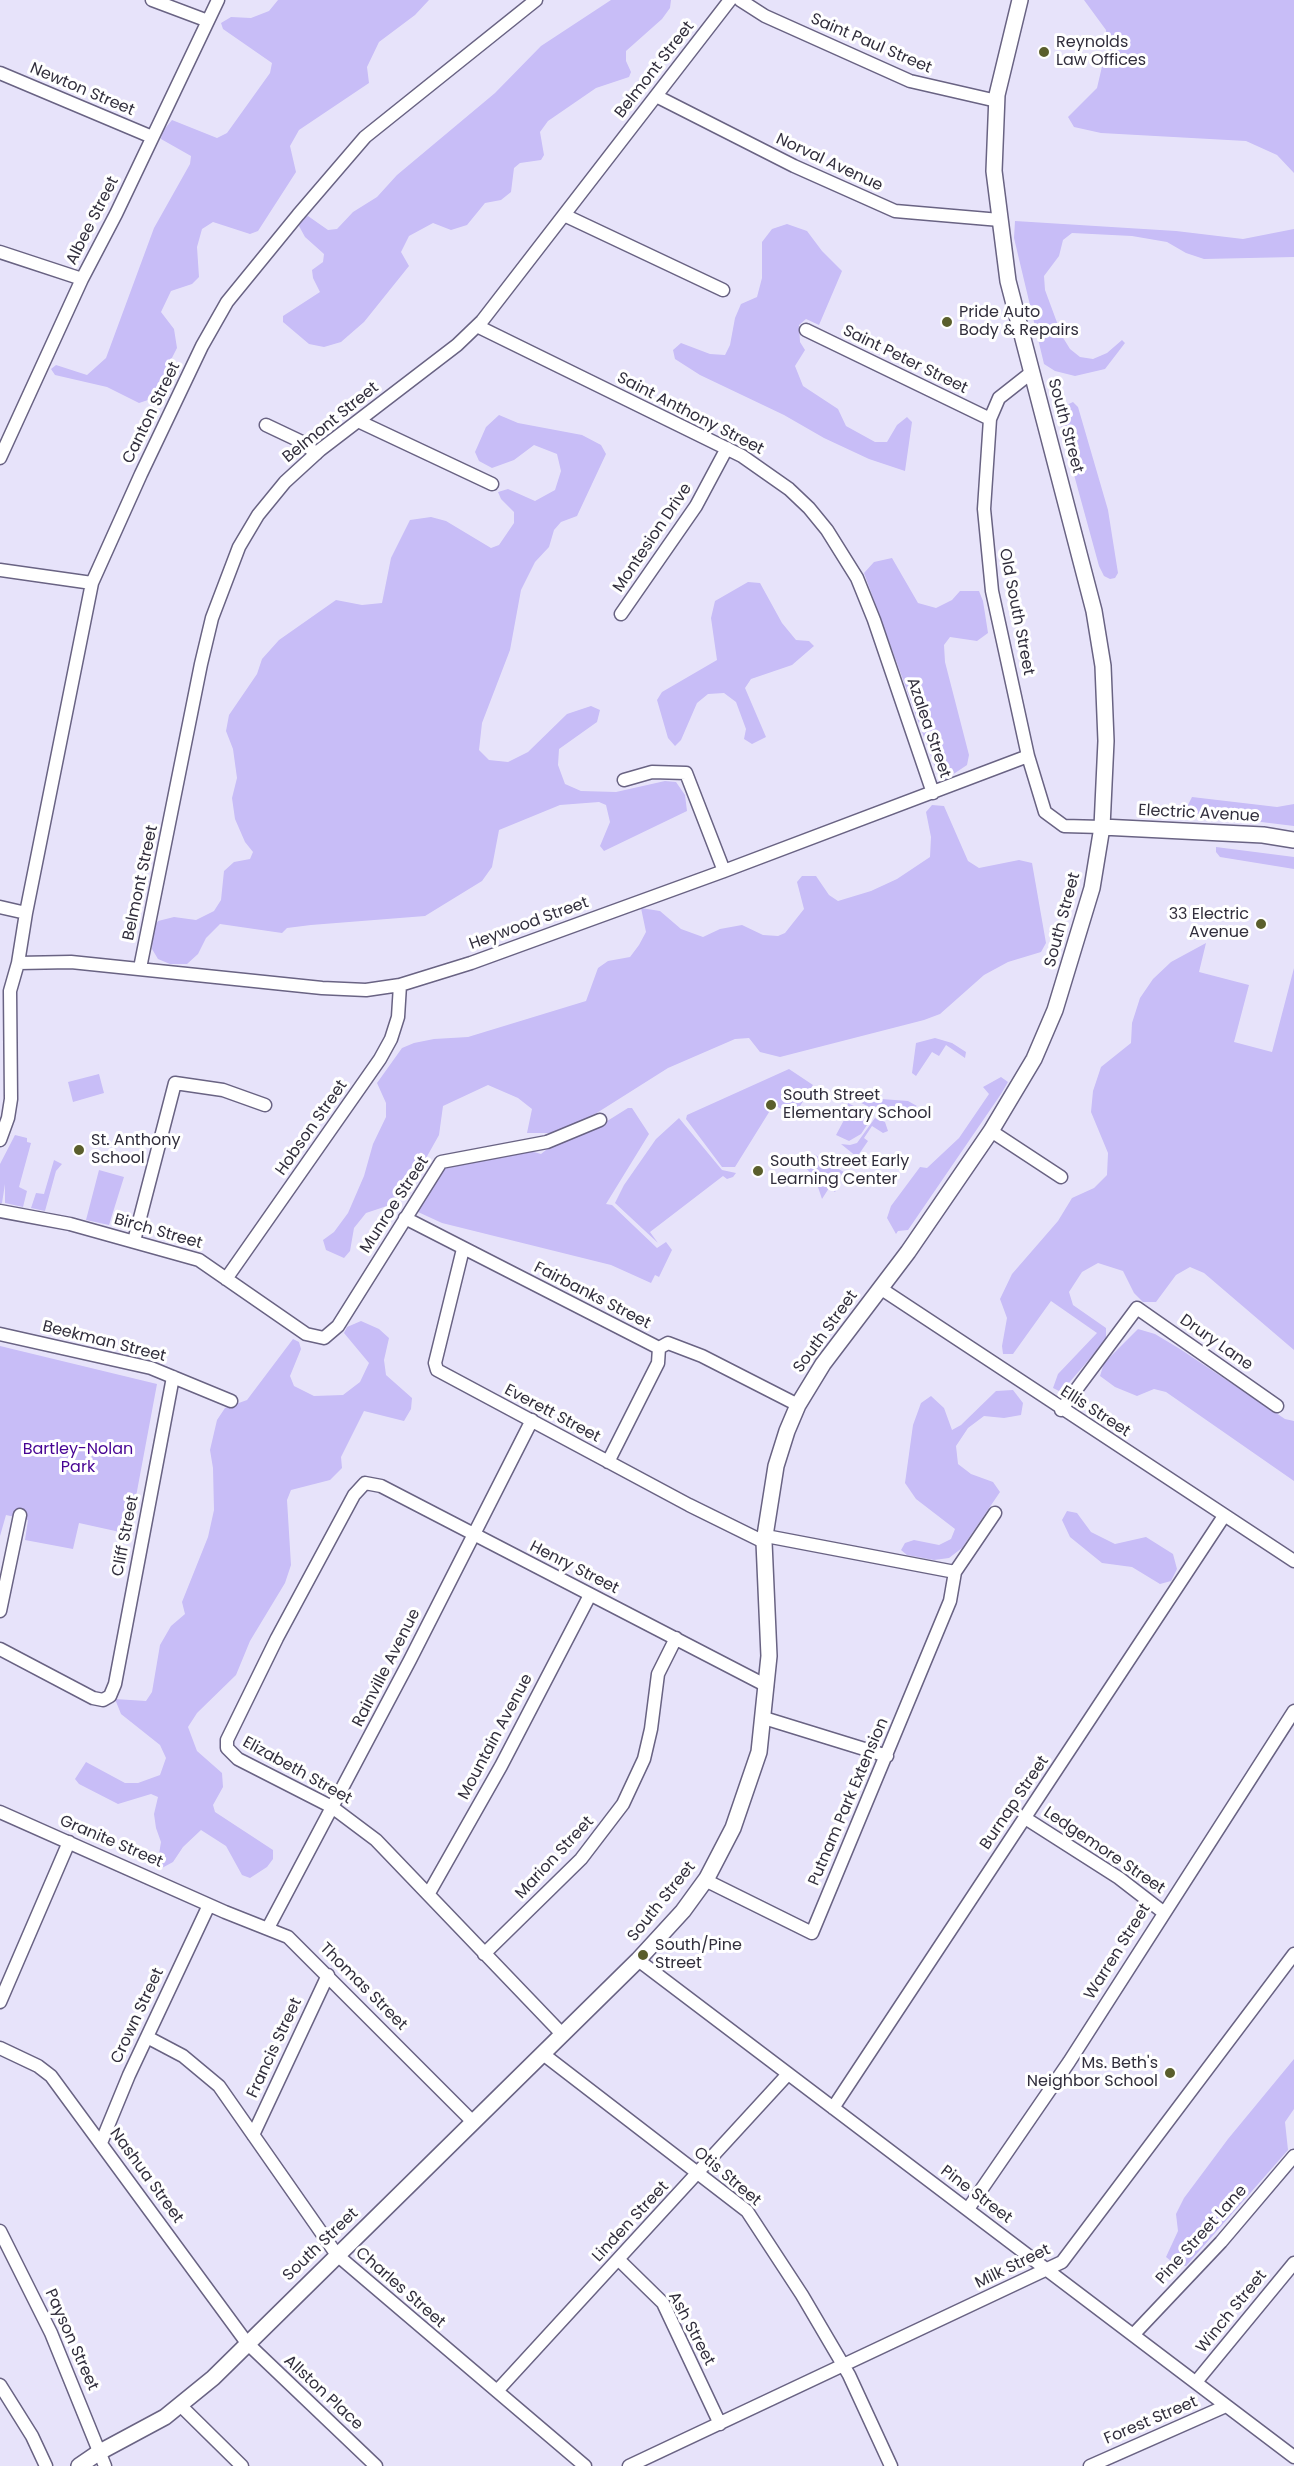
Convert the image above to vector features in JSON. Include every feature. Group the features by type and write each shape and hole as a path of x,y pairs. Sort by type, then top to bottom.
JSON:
{"main road":[{"name":"South Street","path":"79,2466 101,2459 181,2406 638,1960 682,1911 705,1880 729,1839 747,1793 759,1752 767,1686 768,1599 765,1539 776,1466 798,1405 823,1364 991,1131 1030,1066 1055,1010 1092,888 1102,827 1106,741 1103,666 1098,633 1082,556 1008,281 994,171 997,100 1020,0"},
{"name":"Electric Avenue","path":"1102,827 1263,835 1294,840"}],"street":[{"path":"152,0 208,21"},
{"name":"Albee Street","path":"0,458 82,279 116,214 218,0"},
{"name":"Canton Street","path":"0,1140 8,1118 10,1099 9,1002 92,583 141,474 202,346 227,302 365,137 536,0"},
{"name":"Belmont Street","path":"140,968 201,664 219,598 239,547 258,515 285,482 315,454 477,326 730,0"},
{"name":"Saint Paul Street","path":"740,0 765,16 910,81 997,100"},
{"name":"Newton Street","path":"0,73 152,137"},
{"name":"Norval Avenue","path":"656,96 794,166 894,211 1000,220"},
{"path":"564,215 723,290"},
{"path":"0,252 82,279"},
{"name":"Saint Anthony Street","path":"477,326 727,448 766,471 789,489 827,530 862,588 892,674"},
{"name":"Saint Peter Street","path":"806,330 990,419"},
{"name":"Old South Street","path":"1032,372 999,398 990,419 985,471 985,544 992,591 1038,796 1048,816 1065,826 1102,827"},
{"path":"358,421 492,484"},
{"path":"266,425 303,443 315,454"},
{"name":"Montesion Drive","path":"621,614 696,506 727,448"},
{"path":"0,570 92,583"},
{"name":"Azalea Street","path":"892,674 933,793"},
{"name":"Heywood Street","path":"18,963 71,962 322,988 366,990 400,985 471,963 724,871 1028,756"},
{"path":"624,780 652,771 686,773 724,871"},
{"path":"0,907 26,913"},
{"path":"0,995 13,982"},
{"name":"Hobson Street","path":"226,1279 380,1059 391,1039 398,1017 400,985"},
{"path":"134,1240 175,1083 223,1090 265,1105"},
{"name":"Munroe Street","path":"322,1338 330,1335 338,1326 423,1187 444,1160 547,1142 600,1120"},
{"path":"991,1131 1061,1177"},
{"name":"Birch Street","path":"0,1211 134,1240 200,1260 306,1334 322,1338"},
{"name":"Fairbanks Street","path":"405,1218 659,1348 668,1344 702,1356 798,1405"},
{"name":"Everett Street","path":"463,1249 435,1367 452,1380 532,1420 608,1462 765,1539 955,1572"},
{"name":"Ellis Street","path":"880,1288 1061,1410 1294,1561"},
{"name":"Drury Lane","path":"1061,1410 1137,1308 1276,1406"},
{"name":"Beekman Street","path":"0,1334 151,1368 231,1401"},
{"path":"608,1462 658,1363 659,1348"},
{"name":"Cliff Street","path":"0,1649 86,1695 100,1700 106,1699 115,1684 173,1377"},
{"name":"Rainville Avenue","path":"268,1928 532,1420"},
{"name":"Henry Street","path":"365,1484 381,1486 767,1686"},
{"name":"Elizabeth Street","path":"365,1484 354,1495 301,1592 227,1744 230,1752 238,1759 332,1807 376,1840 563,2035"},
{"path":"955,1572 995,1513"},
{"path":"0,1611 20,1515"},
{"name":"Burnap Street","path":"833,2108 1224,1516"},
{"name":"Putnam Park Extension","path":"705,1880 812,1933 950,1601 955,1572"},
{"name":"Mountain Avenue","path":"429,1893 501,1766 590,1594"},
{"name":"Marion Street","path":"484,1954 581,1858 609,1825 627,1797 644,1759 651,1729 658,1674 676,1638"},
{"name":"Warren Street","path":"968,2210 1069,2062 1163,1912 1294,1711"},
{"path":"764,1718 887,1756"},
{"name":"Granite Street","path":"0,1812 209,1905"},
{"name":"Ledgemore Street","path":"1025,1818 1119,1878 1163,1912"},
{"path":"0,2002 69,1842"},
{"name":"Thomas Street","path":"209,1905 291,1939 473,2122"},
{"name":"Crown Street","path":"101,2143 147,2037 209,1905"},
{"name":"Milk Street","path":"629,2466 1048,2270 1065,2259 1294,1954"},
{"name":"Pine Street","path":"638,1960 1294,2457"},
{"name":"Francis Street","path":"253,2135 327,1975"},
{"name":"Charles Street","path":"147,2037 172,2050 213,2080 337,2255 585,2466"},
{"name":"Nashua Street","path":"0,2048 47,2072 247,2343"},
{"name":"Otis Street","path":"543,2054 699,2173 749,2215 802,2295 843,2366 891,2466"},
{"name":"Linden Street","path":"497,2391 788,2074"},
{"name":"Pine Street Lane","path":"1133,2334 1221,2242 1294,2156"},
{"name":"Payson Street","path":"0,2231 74,2384 101,2459"},
{"name":"Ash Street","path":"619,2260 663,2303 720,2424"},
{"name":"Winch Street","path":"1196,2382 1294,2263"},
{"name":"Allston Place","path":"247,2343 376,2466"},
{"path":"0,2385 32,2436 46,2466"},
{"path":"181,2406 242,2466"},
{"name":"Forest Street","path":"1090,2466 1226,2406"}],"green space":[{"path":"278,0 429,0 415,15 379,42 367,67 369,83 299,130 290,146 296,172 258,231 250,234 213,222 202,229 197,247 199,277 192,284 171,291 161,312 174,329 177,348 151,399 139,403 107,387 55,375 51,369 56,365 87,375 106,358 154,228 190,164 191,156 161,139 162,132 172,120 217,138 227,133 270,73 272,63 223,29 221,23 231,17 251,18 269,11"},
{"path":"611,0 671,0 670,8 662,19 626,51 626,61 631,72 629,77 596,88 548,121 540,132 544,155 541,160 520,163 514,168 511,192 501,200 485,203 467,225 451,230 433,223 409,236 401,252 409,266 364,322 341,342 324,347 309,344 283,322 283,316 320,292 312,270 323,262 324,254 305,237 299,226 302,219 308,216 328,230 337,229 353,212 377,197 397,175 495,93 541,46"},
{"path":"1084,0 1294,0 1294,173 1277,155 1246,141 1101,133 1074,127 1068,117 1097,88 1107,45 1106,30"},
{"path":"1015,221 1176,231 1243,239 1294,229 1294,257 1204,259 1186,253 1167,242 1132,236 1072,233 1063,240 1059,256 1044,276 1045,290 1062,336 1070,349 1080,357 1093,359 1107,353 1122,340 1125,343 1105,369 1075,376 1055,371 1044,364 1014,238"},
{"path":"787,224 807,231 822,251 842,271 819,325 806,319 799,325 800,342 805,350 795,366 803,386 838,409 846,426 875,442 887,442 897,425 907,417 912,422 905,471 869,459 824,438 784,415 700,375 675,359 673,350 681,343 710,354 725,355 741,304 757,297 762,278 762,242 772,229"},
{"path":"1073,402 1078,407 1108,510 1118,573 1115,578 1110,579 1104,576 1099,566 1059,420 1058,409"},
{"path":"499,415 518,423 582,435 601,445 606,454 577,516 561,522 554,530 549,547 535,562 521,590 510,650 482,723 479,750 489,760 508,762 528,752 567,714 591,706 600,710 597,722 559,749 558,765 565,784 581,791 616,792 665,781 676,782 685,795 687,811 604,851 600,846 610,822 606,805 599,802 560,805 499,830 492,867 482,881 425,916 311,925 287,928 282,933 220,924 206,938 198,954 187,964 170,964 158,959 152,949 153,928 158,921 174,917 196,920 214,911 221,900 224,871 234,862 250,859 253,852 245,842 235,819 232,798 237,778 233,749 226,731 229,715 257,674 262,659 279,640 336,600 362,605 382,603 391,558 410,520 431,517 446,521 491,548 499,545 514,523 514,512 501,499 498,492 508,489 535,501 555,490 561,471 557,454 534,445 514,460 492,468 479,461 475,452 486,427"},
{"path":"892,558 918,603 936,608 952,600 960,591 979,591 983,601 988,633 977,641 950,637 944,645 945,662 969,755 967,765 946,779 939,776 936,770 864,573 874,562"},
{"path":"748,582 760,583 782,623 796,640 809,641 814,646 792,665 751,679 745,688 766,737 752,744 744,739 746,729 736,702 724,693 708,694 697,703 681,740 675,746 668,738 657,700 662,692 717,660 711,618 715,601"},
{"path":"1192,797 1277,807 1294,804 1294,826 1188,813 1188,805"},
{"path":"932,805 944,806 968,861 979,868 1019,860 1032,863 1046,943 1041,952 1008,962 984,975 940,1014 924,1020 780,1057 760,1052 749,1038 735,1039 668,1068 573,1128 552,1133 527,1133 532,1109 518,1098 488,1085 443,1106 439,1135 402,1201 366,1213 354,1228 350,1251 344,1258 326,1250 323,1240 334,1232 348,1213 364,1176 373,1144 386,1117 386,1103 377,1083 402,1048 434,1039 468,1037 586,1001 598,968 608,961 630,957 639,945 646,932 641,908 660,911 681,929 703,937 720,929 742,925 763,935 778,936 785,933 804,909 797,882 802,876 816,876 829,895 838,901 871,891 897,879 930,857 931,837 926,812"},
{"path":"1216,847 1294,857 1294,869 1220,857 1216,852"},
{"path":"1206,943 1199,972 1249,985 1234,1042 1272,1052 1294,968 1294,1350 1204,1273 1190,1267 1176,1275 1156,1302 1143,1302 1134,1293 1123,1271 1098,1263 1082,1272 1069,1292 1073,1305 1106,1328 1106,1340 1061,1392 1053,1388 1058,1374 1097,1333 1051,1301 1013,1354 1003,1354 1002,1346 1007,1318 1000,1299 1012,1274 1058,1221 1072,1198 1094,1188 1107,1175 1108,1153 1091,1112 1093,1091 1101,1067 1131,1043 1132,1023 1140,998 1153,979 1171,962"},
{"path":"935,1038 952,1043 966,1052 965,1058 946,1045 939,1056 932,1052 916,1076 912,1073 916,1043"},
{"path":"789,1069 813,1085 794,1116 776,1106 771,1109 735,1167 722,1167 686,1119 687,1115"},
{"path":"99,1074 104,1093 73,1102 68,1082"},
{"path":"1001,1077 1008,1082 1001,1094 908,1230 898,1231 896,1234 887,1218 891,1206 920,1167 927,1168 959,1138 989,1094 983,1087"},
{"path":"855,1097 908,1101 917,1106 892,1118 855,1100"},
{"path":"848,1103 873,1116 861,1134 849,1141 836,1135 844,1120"},
{"path":"628,1108 632,1108 649,1134 606,1204 612,1205 657,1248 666,1242 672,1250 659,1277 655,1275 651,1283 611,1265 442,1223 418,1212 442,1169 527,1150 541,1154 551,1146 596,1128"},
{"path":"679,1118 722,1170 736,1173 727,1179 723,1176 650,1232 658,1243 615,1203 624,1185 656,1139"},
{"path":"875,1118 885,1122 888,1131 883,1133 872,1126 864,1138 868,1141 857,1157 841,1144 857,1143"},
{"path":"15,1135 27,1138 27,1142 31,1143 19,1187 27,1191 23,1207 5,1203 5,1184 2,1203 0,1203 0,1164"},
{"path":"814,1154 847,1174 835,1192 829,1188 822,1199 815,1178 805,1167"},
{"path":"54,1160 62,1164 56,1171 45,1211 31,1208 36,1193 44,1194"},
{"path":"99,1170 124,1177 109,1225 86,1220"},
{"path":"361,1321 379,1329 389,1338 384,1360 386,1375 412,1398 411,1409 404,1421 364,1411 341,1457 342,1468 330,1480 291,1490 287,1500 291,1565 285,1583 250,1641 236,1675 197,1713 188,1727 197,1751 222,1773 223,1787 213,1805 215,1812 273,1850 273,1859 267,1867 250,1878 242,1875 226,1846 201,1830 183,1847 173,1862 162,1868 157,1866 161,1842 154,1814 158,1797 151,1794 118,1804 79,1784 75,1779 86,1762 125,1783 138,1783 160,1775 166,1758 160,1745 121,1714 115,1699 146,1701 152,1692 160,1645 171,1626 185,1614 182,1602 208,1537 214,1510 210,1450 217,1420 225,1408 247,1400 293,1339 299,1342 301,1349 290,1376 294,1386 314,1396 343,1395 360,1382 369,1363 344,1333 347,1327"},
{"path":"1138,1329 1155,1334 1285,1419 1294,1421 1294,1481 1166,1392 1154,1389 1137,1396 1115,1387 1100,1376 1104,1363"},
{"name":"Bartley-Nolan Park","path":"0,1346 157,1384 129,1534 79,1523 73,1549 25,1540 28,1520 6,1515 0,1536"},
{"path":"1013,1390 1023,1403 1021,1415 1004,1418 984,1416 968,1428 956,1446 958,1464 971,1474 993,1482 1000,1492 962,1548 949,1558 934,1560 907,1555 901,1550 905,1543 914,1540 939,1545 951,1539 955,1529 916,1499 905,1483 913,1425 921,1403 931,1396 944,1408 952,1430 961,1425 996,1391"},
{"path":"1067,1511 1077,1513 1091,1532 1115,1544 1146,1537 1173,1554 1177,1569 1171,1581 1160,1584 1132,1567 1102,1563 1070,1537 1062,1520"},
{"path":"1294,2059 1294,2109 1285,2122 1288,2150 1186,2266 1176,2265 1166,2257 1178,2231 1176,2214 1184,2198 1228,2139"}],"place":[{"name":"Reynolds Law Offices","path":"1044,52"},
{"name":"Pride Auto Body & Repairs","path":"947,322"},
{"name":"33 Electric Avenue","path":"1261,924"},
{"name":"South Street Elementary School","path":"771,1105"},
{"name":"St. Anthony School","path":"79,1150"},
{"name":"South Street Early Learning Center","path":"758,1171"},
{"name":"South/Pine Street","path":"643,1955"},
{"name":"Ms. Beth's Neighbor School","path":"1170,2073"}]}
